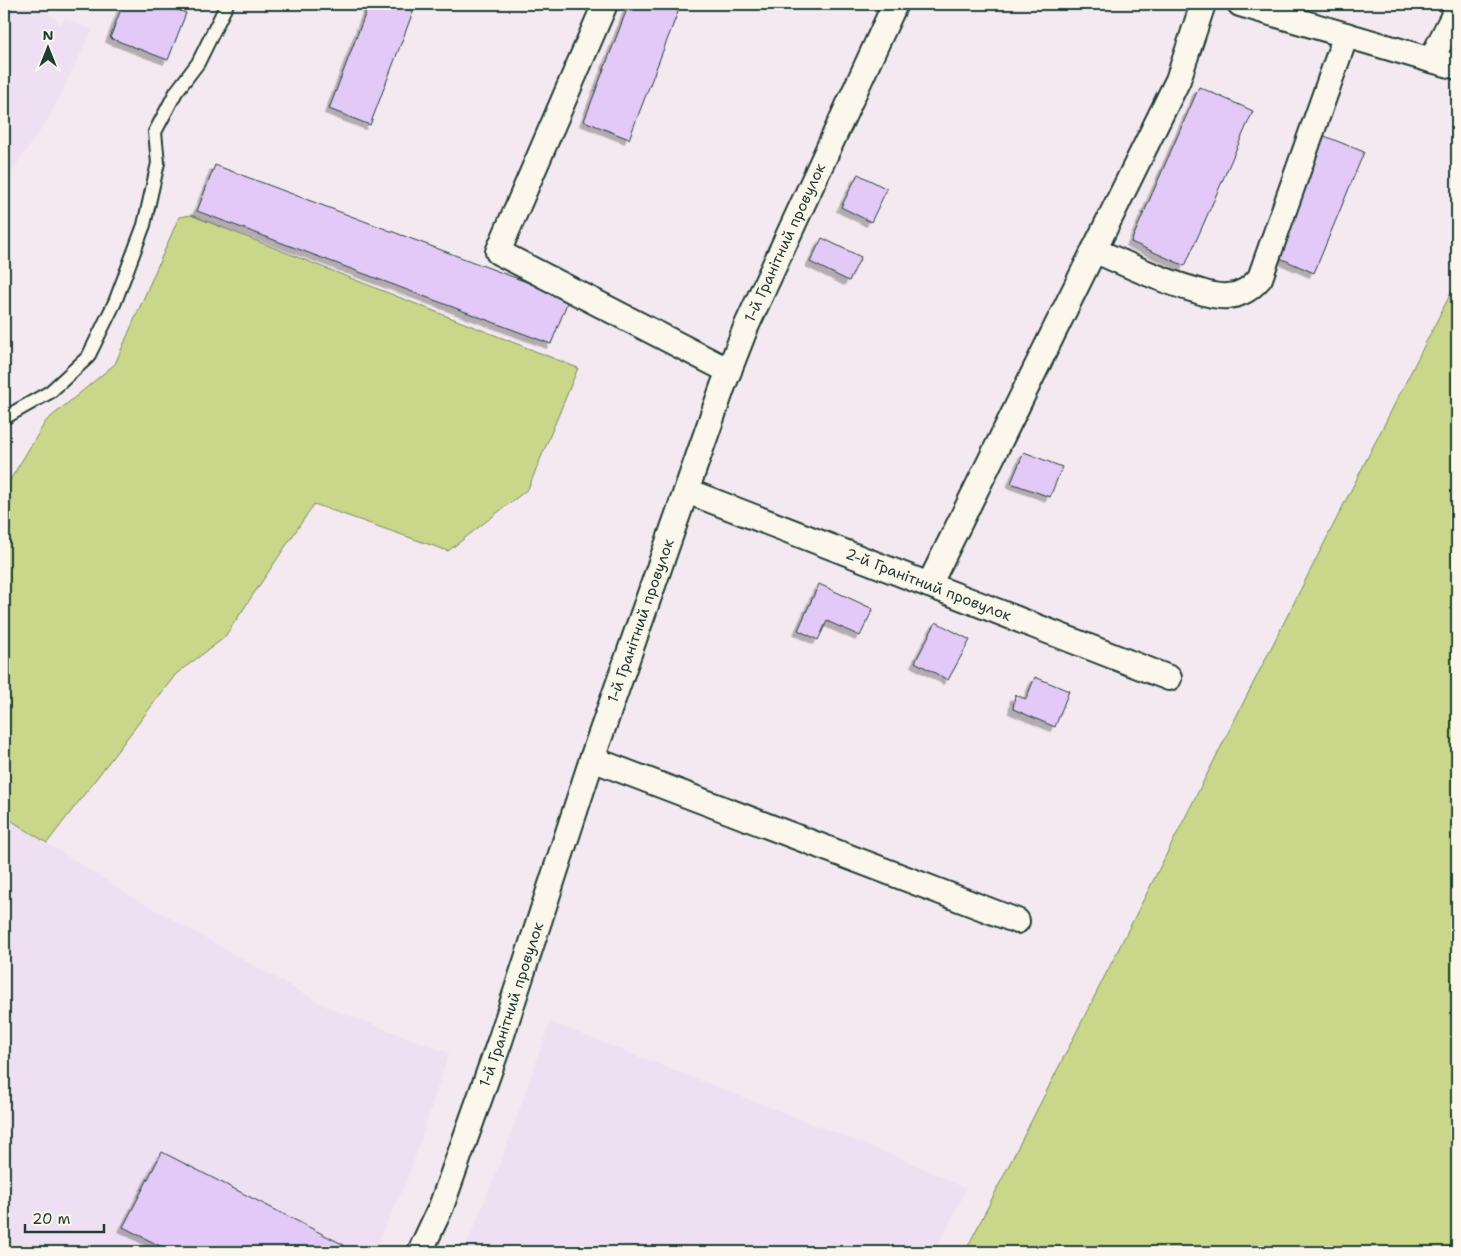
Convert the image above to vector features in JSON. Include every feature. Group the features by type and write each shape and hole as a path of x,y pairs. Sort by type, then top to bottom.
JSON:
{"street":[{"path":"605,4 498,252 729,371"},
{"name":"1-й Гранітний провулок","path":"420,1252 441,1207 500,1041 592,759 729,371 746,327 895,4"},
{"path":"929,585 1178,80 1204,4"},
{"path":"1240,4 1457,67"},
{"path":"1431,60 1457,9"},
{"path":"1094,250 1179,286 1213,295 1227,297 1251,289 1260,278 1346,35"},
{"name":"2-й Гранітний провулок","path":"687,491 1169,678"},
{"path":"592,759 1017,921"}],"lane":[{"path":"4,418 50,392 88,356 115,302 144,225 158,163 155,132 176,92 198,63 227,4"}],"shaded area":[{"path":"4,4 38,4 61,24 65,18 92,30 49,118 4,182"},
{"path":"4,816 129,895 331,1009 449,1053 410,1172 374,1252 4,1252"},
{"path":"550,1022 910,1162 966,1189 935,1252 464,1252 506,1148"}],"green space":[{"path":"191,215 578,368 528,489 448,551 314,504 224,638 176,674 47,843 4,816 4,490 46,421 115,364 179,217"},
{"path":"1457,281 1457,1252 965,1252"}],"building":[{"path":"123,4 161,4 186,13 168,60 110,38"},
{"path":"369,4 416,4 370,125 329,109"},
{"path":"629,4 681,4 629,139 584,121"},
{"path":"1199,87 1253,111 1185,266 1131,242"},
{"path":"1322,135 1364,152 1314,273 1273,255"},
{"path":"215,165 569,298 551,344 197,211"},
{"path":"858,174 887,189 871,222 841,207"},
{"path":"822,238 861,257 849,281 810,262"},
{"path":"1024,452 1062,467 1050,497 1011,483"},
{"path":"819,584 873,609 860,636 827,621 818,640 798,630"},
{"path":"936,622 970,640 948,680 915,662"},
{"path":"1035,677 1069,691 1055,727 1013,709 1015,695 1026,699"},
{"path":"162,1152 344,1245 340,1252 172,1252 123,1227"}]}
